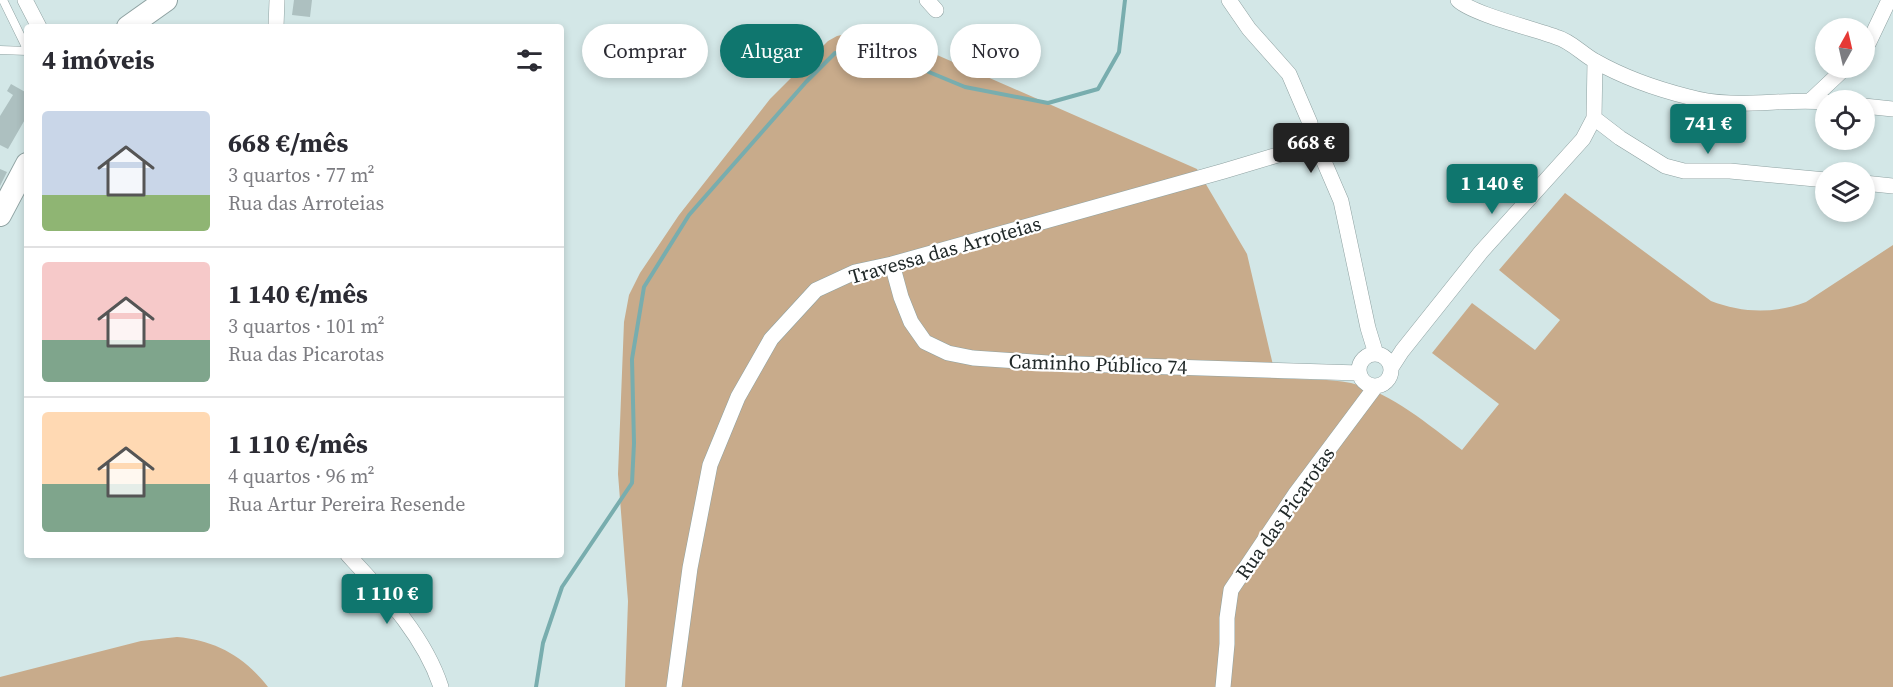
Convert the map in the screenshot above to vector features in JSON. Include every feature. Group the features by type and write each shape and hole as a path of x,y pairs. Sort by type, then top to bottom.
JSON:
{"main road":[{"path":"132,24 166,0"},
{"path":"0,215 24,170"}],"street":[{"path":"25,0 37,24"},
{"path":"276,24 277,0"},
{"path":"1229,0 1249,29 1289,74 1310,123 1313,136 1341,201 1368,328 1376,354"},
{"path":"1458,0 1481,13 1560,38 1595,61 1645,83 1691,98 1731,104 1815,102"},
{"path":"1875,29 1889,0"},
{"path":"1391,368 1402,351 1482,252 1583,139 1594,118 1595,61"},
{"path":"1828,90 1837,78"},
{"path":"1875,107 1893,109"},
{"path":"1594,118 1620,138 1665,166 1684,171 1730,171 1815,179"},
{"name":"Travessa das Arroteias","path":"674,687 690,568 710,465 738,397 771,339 816,290 855,272 892,264 1281,154 1313,136"},
{"path":"1875,184 1893,186"},
{"name":"Caminho Público 74","path":"892,264 911,322 925,342 948,353 973,358 1048,363 1359,373"},
{"path":"1376,354 1385,358 1391,368 1388,380 1376,386 1365,382 1359,373 1360,364 1364,359 1376,354"},
{"name":"Rua das Picarotas","path":"1223,687 1231,590 1296,494 1376,386"},
{"path":"351,558 392,604 417,639 436,671 441,687"}],"lane":[{"path":"3,0 24,44"},
{"path":"0,50 24,50"}],"shaded area":[{"path":"836,37 836,78 938,78 938,55 950,61 950,78 989,78 1197,169 1247,254 1276,378 1333,380 1367,388 1410,411 1462,450 1499,404 1432,353 1472,303 1535,350 1560,320 1499,270 1565,193 1711,301 1746,310 1782,309 1806,302 1893,245 1893,687 625,687 628,601 618,474 624,322 629,295 640,273 679,215 770,99 791,78 824,78 824,45"},
{"path":"177,637 204,642 228,652 249,667 268,687 0,687 0,677 141,641"}],"building":[{"path":"294,0 312,0 310,17 292,15"},
{"path":"11,84 24,91 24,121 8,149 0,145 0,116 13,95 7,91"},
{"path":"0,169 7,172 0,186"}],"waterway":[{"path":"536,687 543,643 562,587 632,483 634,443 632,359 644,287 689,215 806,82 835,53 912,65 965,87 1048,103 1098,89 1119,52 1125,0"}]}
